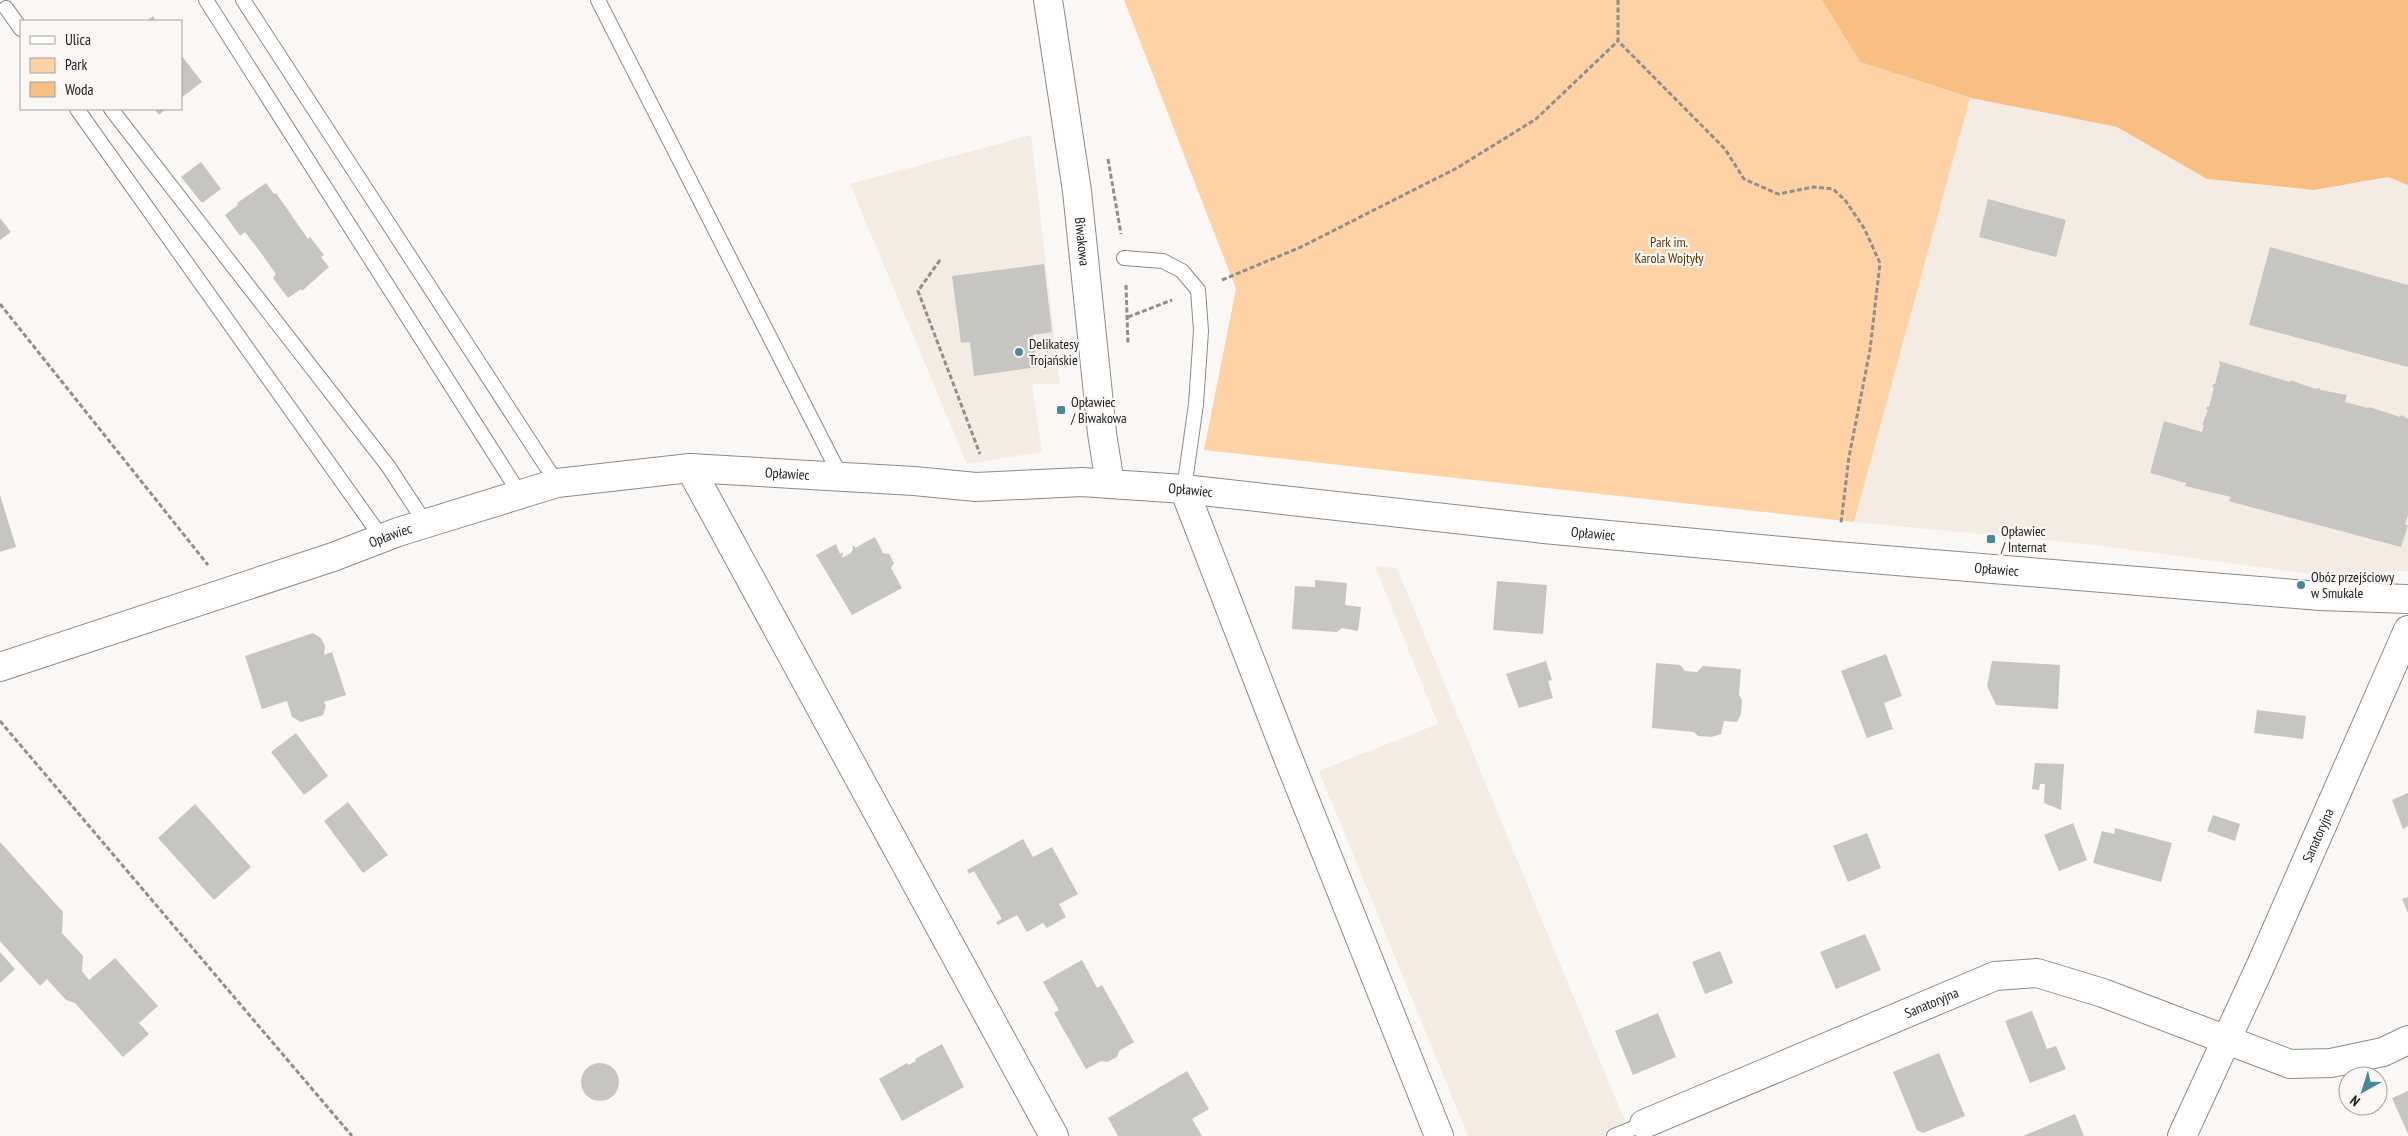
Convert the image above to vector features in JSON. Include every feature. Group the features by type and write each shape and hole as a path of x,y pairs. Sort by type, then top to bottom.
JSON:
{"street":[{"name":"Biwakowa","path":"1048,0 1077,191 1102,433 1110,484"},
{"name":"Opławiec","path":"0,667 333,557 382,538 557,483 690,468 992,488 1082,482 1184,489 1544,529 1836,556 2320,596 2408,599"},
{"path":"690,468 1054,1136"},
{"path":"1184,489 1285,750 1439,1136"},
{"name":"Sanatoryjna","path":"2182,1136 2408,630"},
{"name":"Sanatoryjna","path":"1644,1124 1995,976 2038,973 2103,993 2290,1064 2331,1063 2383,1052 2408,1040"}],"lane":[{"path":"206,0 520,494"},
{"path":"243,0 557,483"},
{"path":"598,0 841,477"},
{"path":"6,8 20,29"},
{"path":"79,110 382,538"},
{"path":"112,110 388,466 426,524"},
{"path":"1124,258 1163,261 1182,271 1198,290 1201,331 1196,404 1184,489"},
{"path":"1614,1136 1644,1124"}],"path":[{"path":"1618,0 1618,42 1719,143 1744,179 1778,194 1813,187 1832,189 1844,200 1864,228 1880,263 1870,350 1850,457 1836,556"},
{"path":"1128,347 1128,316 1198,290 1301,247 1457,168 1536,119 1618,42"},
{"path":"940,260 918,291 992,488"},
{"path":"0,304 229,591"},
{"path":"0,721 352,1136"}],"shaded area":[{"path":"1970,98 2117,127 2207,179 2314,190 2388,177 2408,185 2408,571 2311,574 2096,545 1854,522"},
{"name":"Delikatesy Trojańskie","path":"1031,135 1060,384 1032,384 1042,452 967,464 850,184"},
{"path":"1375,566 1397,568 1631,1136 1468,1136 1319,771 1438,724"}],"green space":[{"name":"Park im. Karola Wojtyły","path":"1124,0 1822,0 1860,62 1970,98 1854,522 1204,450 1236,289"}],"water":[{"path":"1822,0 2408,0 2408,185 2388,177 2314,190 2207,179 2117,127 1971,98 1860,62"}],"building":[{"path":"153,16 155,20 147,20"},
{"path":"182,56 202,82 182,97"},
{"path":"155,110 165,110 159,115"},
{"path":"201,162 221,189 202,203 181,177"},
{"path":"266,183 274,194 276,193 308,239 310,237 324,255 321,257 329,267 302,291 301,289 288,298 273,278 276,274 261,253 245,232 240,236 225,215 238,205 237,203"},
{"path":"1988,199 2066,220 2056,257 1979,237"},
{"path":"0,218 11,232 0,240"},
{"path":"2270,247 2408,285 2408,367 2249,325"},
{"path":"1044,264 1052,332 1033,335 1038,367 974,376 970,342 961,343 952,276"},
{"path":"2219,361 2316,389 2320,388 2320,390 2347,395 2345,402 2400,417 2401,415 2408,419 2408,515 2405,524 2408,526 2401,547 2232,502 2229,501 2231,497 2185,486 2186,483 2150,473 2164,421 2202,432 2204,425 2202,425 2208,410 2206,410 2207,406 2209,407 2213,384 2215,384 2220,365"},
{"path":"0,495 16,547 0,552"},
{"path":"875,537 883,553 889,554 894,563 891,568 902,588 852,615 816,555 836,544 840,554 843,552 842,558 851,553 852,547 855,546 855,548"},
{"path":"1315,580 1347,583 1345,605 1361,607 1358,631 1342,628 1337,632 1292,629 1295,586 1315,587"},
{"path":"1497,581 1547,585 1543,634 1493,630"},
{"path":"313,633 321,638 325,646 324,655 332,652 346,695 324,702 326,706 323,715 301,722 292,717 287,701 262,709 245,656"},
{"path":"1886,654 1902,696 1884,703 1893,729 1867,738 1841,671"},
{"path":"1546,661 1552,680 1548,681 1553,698 1519,708 1506,674"},
{"path":"1992,661 2060,665 2058,709 1996,705 1987,686"},
{"path":"1656,663 1680,665 1685,671 1697,672 1703,666 1741,669 1739,695 1742,700 1741,714 1737,722 1724,721 1721,734 1711,737 1698,736 1694,732 1652,728"},
{"path":"2257,710 2306,716 2303,739 2254,733"},
{"path":"296,733 328,776 304,795 271,752"},
{"path":"2035,763 2064,764 2061,810 2044,803 2045,784 2040,784 2039,790 2032,789"},
{"path":"2408,793 2408,826 2403,829 2392,800"},
{"path":"348,802 388,855 363,873 324,821"},
{"path":"195,804 251,867 214,900 158,838"},
{"path":"2213,815 2240,824 2235,841 2207,831"},
{"path":"2073,823 2087,860 2059,871 2044,835"},
{"path":"2115,828 2172,843 2161,882 2093,863 2102,831 2114,834"},
{"path":"1867,833 1881,868 1848,882 1833,846"},
{"path":"1023,839 1033,857 1052,847 1078,894 1059,904 1066,917 1047,928 1043,923 1027,932 1017,915 998,925 996,922 1002,919 974,871 969,874 967,870"},
{"path":"0,842 63,912 62,933 83,956 82,971 89,980 115,958 158,1006 139,1023 149,1034 123,1057 75,1003 66,1000 47,979 40,986 0,941"},
{"path":"2408,897 2408,913 2402,899"},
{"path":"1865,934 1881,970 1836,989 1820,952"},
{"path":"1720,951 1733,983 1705,994 1692,962"},
{"path":"0,952 15,969 0,983"},
{"path":"1082,960 1097,988 1102,985 1134,1042 1119,1051 1117,1057 1107,1062 1101,1061 1086,1069 1054,1013 1059,1010 1043,982"},
{"path":"2032,1011 2047,1049 2056,1046 2066,1069 2030,1083 2005,1021"},
{"path":"1658,1013 1676,1057 1633,1075 1615,1031"},
{"path":"942,1044 964,1087 902,1121 879,1079 907,1063 908,1065 916,1061 915,1059"},
{"path":"1939,1053 1965,1116 1923,1133 1917,1130 1893,1072"},
{"path":"600,1063 614,1068 619,1082 614,1096 600,1101 586,1096 581,1082 586,1068"},
{"path":"1187,1071 1209,1109 1192,1119 1202,1136 1118,1136 1108,1118"},
{"path":"2408,1091 2408,1134 2392,1098"},
{"path":"2075,1114 2084,1136 2023,1136"}],"place":[{"name":"Delikatesy Trojańskie","path":"1019,352"},
{"name":"Opławiec / Biwakowa","path":"1061,410"},
{"name":"Opławiec / Internat","path":"1991,539"},
{"name":"Obóz przejściowy w Smukale","path":"2301,585"}]}
